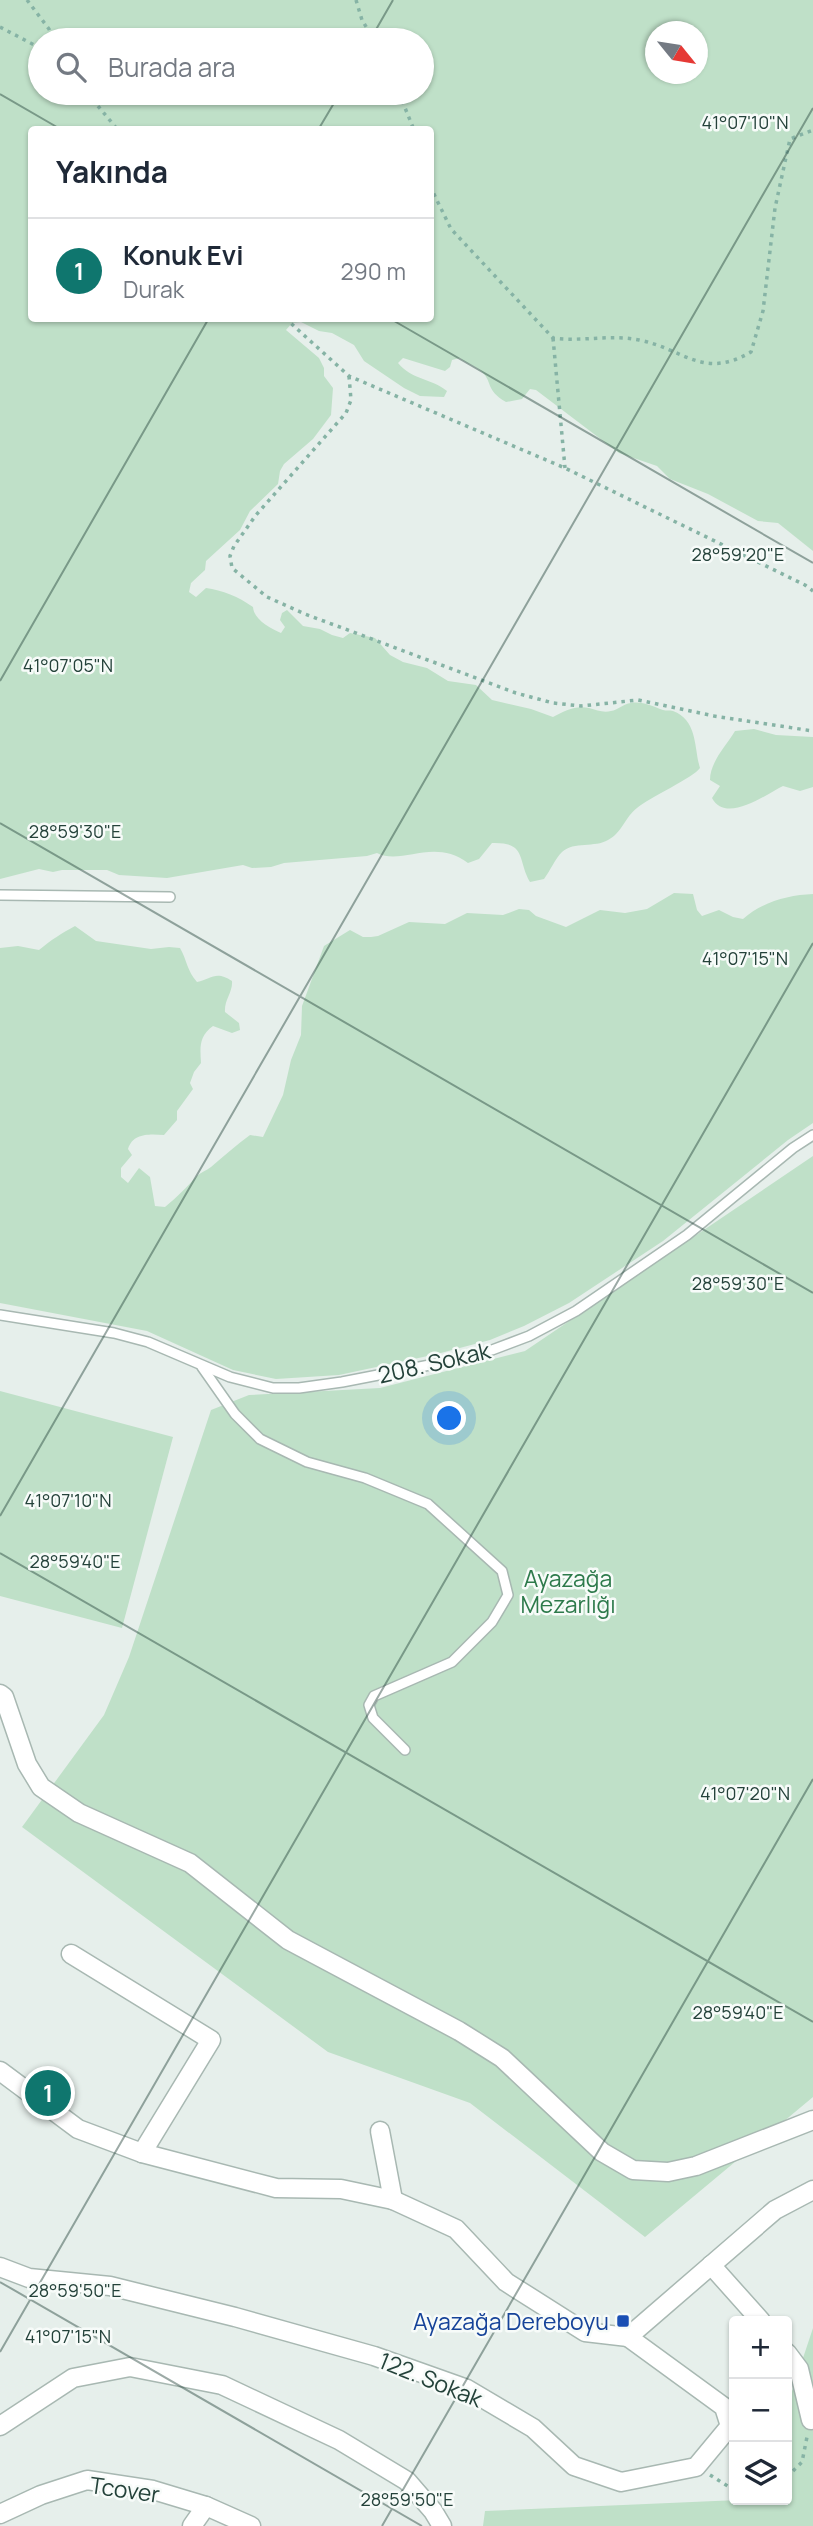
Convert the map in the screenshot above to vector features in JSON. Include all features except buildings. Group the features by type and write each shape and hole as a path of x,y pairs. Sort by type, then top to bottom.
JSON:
{"street":[{"path":"0,1694 4,1697 27,1764 41,1787 79,1813 190,1863 288,1940 448,2025 502,2058 603,2152 633,2170 668,2172 696,2166 813,2120"},
{"path":"71,1954 211,2040 142,2152"},
{"path":"0,2071 78,2129 142,2152 276,2188 341,2189 393,2200 456,2229 506,2282 585,2333 628,2337 724,2407 730,2426 696,2467"},
{"path":"380,2131 393,2200"},
{"path":"628,2337 775,2210 813,2190"},
{"path":"711,2265 757,2316"},
{"name":"122. Sokak","path":"0,2267 29,2278 110,2286 374,2356 467,2389 533,2428 574,2466 621,2482 696,2467"},
{"path":"792,2360 799,2369 811,2420"},
{"path":"0,2427 74,2378 130,2367 222,2385 340,2440 407,2481 433,2511 442,2526"},
{"name":"Tcover","path":"0,2514 41,2495 87,2480 153,2490 206,2506 251,2526"},
{"path":"192,2526 206,2506"}],"lane":[{"path":"0,895 170,897"},
{"name":"208. Sokak","path":"0,1315 114,1333 168,1349 230,1377 274,1388 299,1388 428,1366 492,1350 529,1336 576,1311 676,1243 793,1148 813,1135"},
{"path":"201,1366 235,1414 260,1439 307,1462 365,1478 428,1504 502,1570 508,1595 492,1622 453,1662 374,1696 369,1705 373,1718 405,1750"}],"path":[{"path":"27,0 48,28"},
{"path":"356,0 367,28"},
{"path":"0,27 28,42"},
{"path":"96,105 115,126"},
{"path":"404,105 412,126"},
{"path":"554,338 577,341 608,337 641,340 693,360 719,364 735,361 751,352 763,311 775,208 790,139 813,130"},
{"path":"434,194 451,229 554,338 565,468"},
{"path":"289,322 349,376 565,468 813,591"},
{"path":"349,376 351,400 346,413 256,515 234,546 230,556 232,568 249,584 267,597 305,614 516,693 553,703 580,706 638,700 715,716 813,731"},
{"path":"792,2472 802,2462 811,2420"},
{"path":"696,2467 729,2487"}],"green space":[{"path":"0,0 813,0 813,551 778,523 758,521 708,494 670,479 657,466 619,453 536,390 530,389 522,399 506,402 495,393 480,370 460,358 452,360 445,371 403,358 398,363 403,369 447,391 444,397 420,396 364,361 354,345 332,333 319,331 301,322 292,323 286,330 319,358 324,368 324,376 333,388 331,415 313,439 284,464 278,484 250,511 240,530 206,561 205,570 191,583 189,592 196,597 206,588 236,597 253,607 256,616 263,623 281,633 285,627 280,620 282,613 287,610 303,626 343,638 350,633 375,638 390,655 403,662 427,668 448,681 476,685 492,700 553,717 575,708 608,712 635,703 673,711 681,715 691,728 700,768 637,808 613,837 597,844 578,845 567,849 559,855 544,879 530,882 516,849 503,843 492,843 479,859 468,863 443,852 397,856 377,853 284,863 271,867 252,868 243,865 167,878 119,875 107,870 53,872 39,869 0,879"},
{"path":"754,729 776,735 813,737 813,787 800,791 783,786 756,801 736,808 718,805 712,798 720,786 710,780 716,761 735,731"},
{"path":"674,893 693,894 697,910 702,916 719,910 743,919 776,900 813,894 813,1123 663,1241 569,1303 490,1340 437,1354 339,1375 276,1379 233,1370 147,1331 0,1303 0,948 18,946 39,950 75,926 96,941 151,949 180,948 197,982 214,976 222,976 232,981 225,1012 239,1023 240,1030 232,1033 213,1026 208,1030 201,1042 201,1063 190,1083 193,1089 177,1111 177,1120 164,1135 147,1135 134,1140 128,1149 132,1155 121,1168 121,1177 128,1183 139,1168 150,1177 155,1206 165,1207 199,1175 250,1135 263,1137 283,1095 291,1060 301,1035 302,1006 324,946 350,930 363,937 378,936 409,922 445,924 467,913 503,915 519,909 529,910 536,916 566,927 600,910 625,913 647,909"},
{"name":"Ayazağa Mezarlığı","path":"813,1156 813,2097 645,2237 470,2103 328,2052 22,1827 104,1715 129,1657 211,1410 249,1395 380,1388 525,1351"},
{"path":"0,1391 173,1437 122,1628 0,1596"},
{"path":"813,2328 813,2526 483,2526 485,2511 729,2500 729,2505 792,2505 792,2391"}],"place":[{"name":"Konuk Evi","path":"48,2093"},
{"name":"Ayazağa Dereboyu","path":"623,2321"}]}
